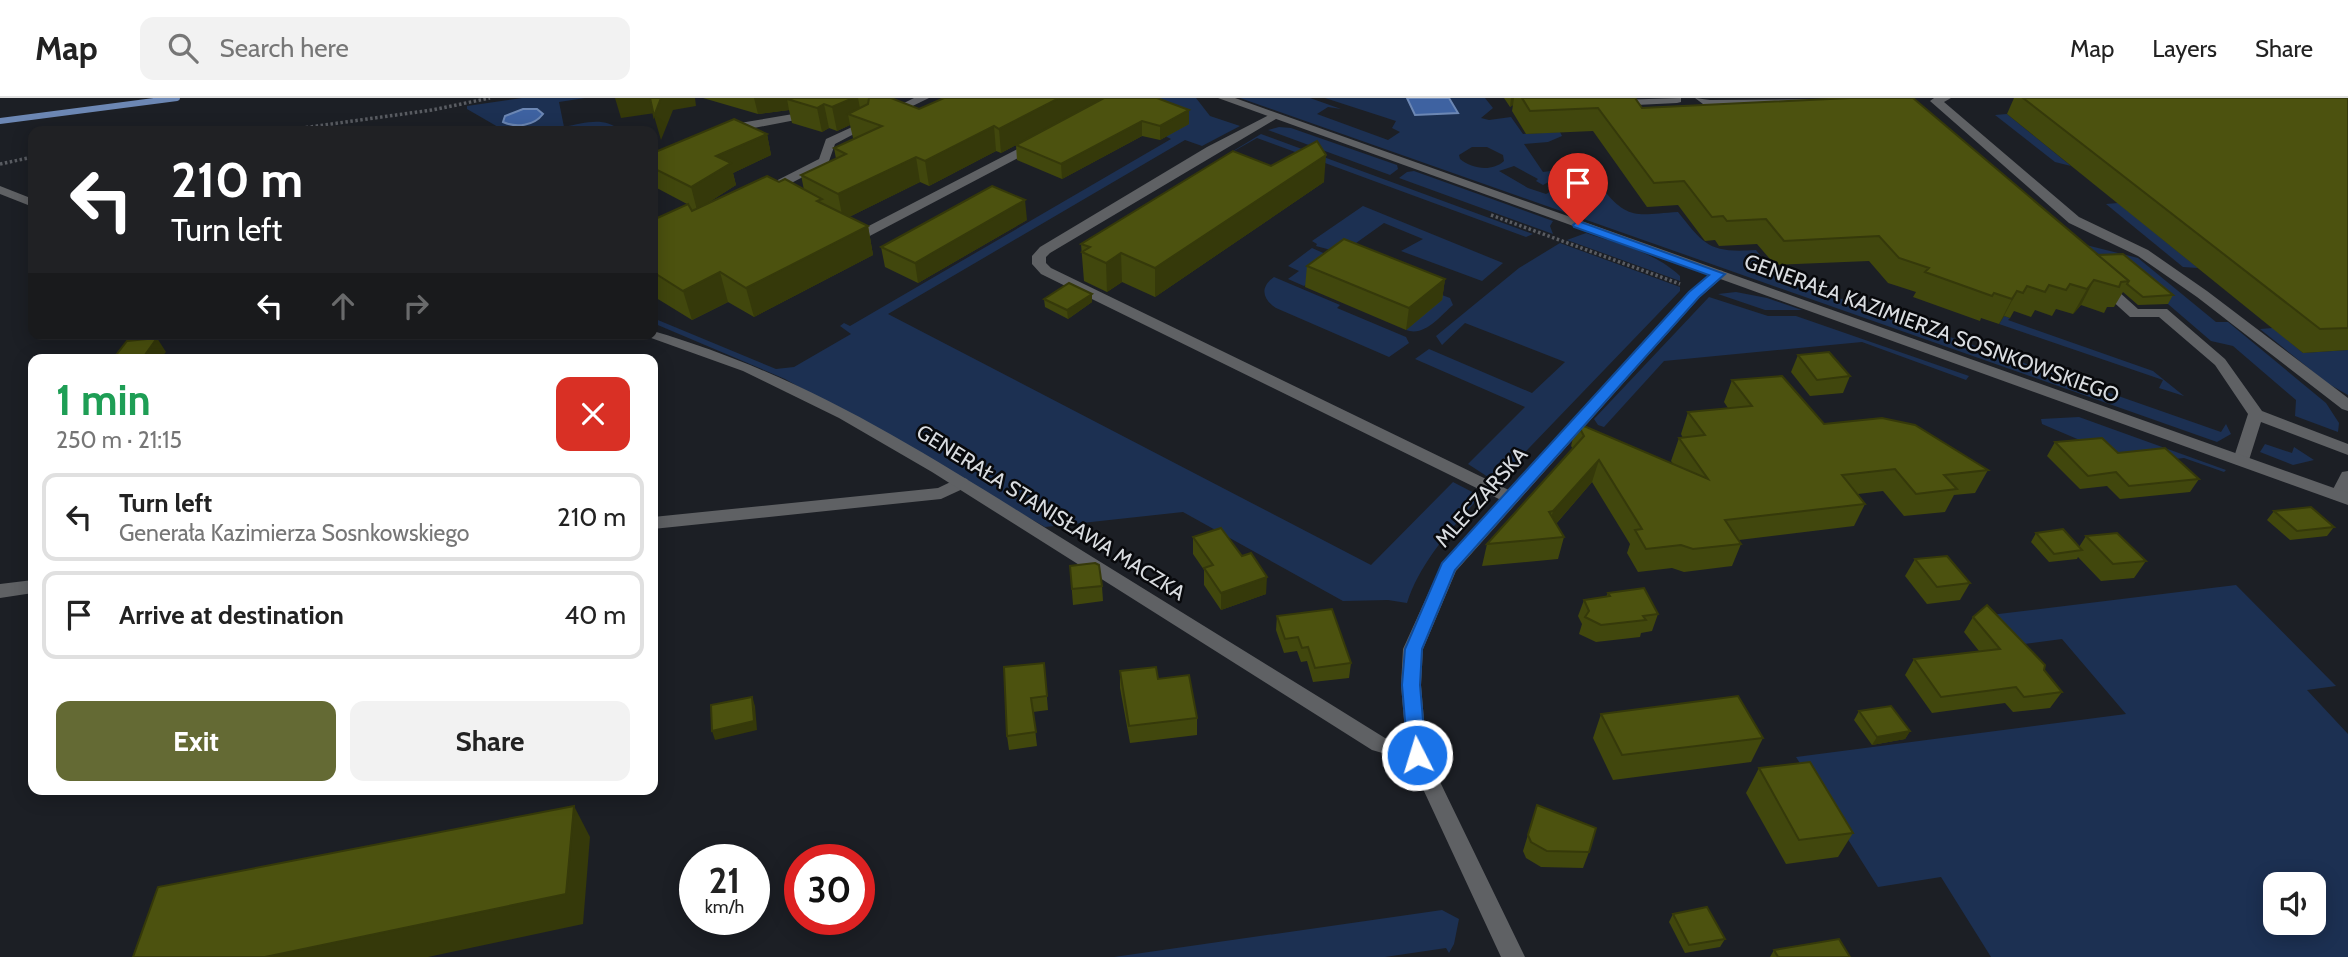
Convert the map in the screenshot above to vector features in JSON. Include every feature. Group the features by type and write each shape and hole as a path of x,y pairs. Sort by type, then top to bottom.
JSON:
{"street":[{"path":"727,129 802,116 843,98"},
{"path":"882,117 923,98"},
{"name":"GENERAŁA KAZIMIERZA SOSNKOWSKIEGO","path":"1224,98 2344,497"},
{"path":"1609,103 1677,100 1675,98"},
{"path":"1701,98 1707,104 1839,99"},
{"path":"1945,98 1936,101 2074,219 2143,253 2348,406"},
{"path":"1275,116 1211,150 1045,250 1039,256 1039,264 1046,271 1511,498"},
{"path":"779,194 768,188 824,161 830,142 867,124"},
{"path":"836,224 859,236 1049,137"},
{"path":"0,190 28,201"},
{"name":"MLECZARSKA","path":"1513,957 1417,755 1411,685 1413,649 1448,568 1694,295 1718,274"},
{"path":"2096,279 2135,314 2162,312 2172,320 2220,362 2256,414 2348,450"},
{"name":"GENERAŁA STANISŁAWA MACZKA","path":"658,337 681,342 751,371 863,422 1379,744 1417,755"},
{"path":"2241,460 2256,414"},
{"path":"2344,497 2348,476"},
{"path":"658,522 941,493 961,483"},
{"path":"0,591 28,588"}],"path":[{"path":"317,126 432,110 490,98"},
{"path":"0,164 28,158"}],"shaded area":[{"path":"522,98 585,98 559,102 564,126 496,126 467,109 467,106"},
{"path":"1153,98 1196,98 1210,116 1240,126 1202,146 1185,140 888,314 1371,565 1453,482 1478,495 1477,500 1427,561 1407,603 1388,600 1343,601 1183,512 1045,527 785,379 658,325 658,320 776,369 794,367 851,334 840,326 844,323 850,326 1171,139 1167,137"},
{"path":"1240,98 1310,98 1341,109 1328,107 1317,114 1388,140 1400,132 1392,128 1396,121 1325,98 1407,98 1416,115 1457,113 1449,98 1485,98 1493,108 1481,118 1489,120 1511,117 1523,134 1560,132 1562,136 1548,142 1524,144 1543,172 1551,171 1556,178 1543,185 1536,181 1538,179 1514,166 1499,171 1528,188 1546,194 1553,190 1547,186 1562,179 1582,179 1587,189 1602,188 1620,206 1636,214 1678,212 1695,233 1710,245 1728,250 1756,250 1771,269 1804,277 1799,284 2221,432 2226,424 2231,434 2217,442","holes":["1472,147 1487,147 1503,155 1504,161 1494,167 1482,168 1460,159 1459,155"]},
{"path":"1407,98 1449,98 1458,113 1415,115"},
{"path":"523,109 537,109 543,114 524,125 503,122 505,116"},
{"path":"2007,114 2071,166 2055,162 1995,115"},
{"path":"587,123 608,123 615,126 570,126"},
{"path":"1291,128 1397,165 1398,169 1390,175 1268,130"},
{"path":"1261,134 1533,234 1526,237 1257,138 1220,159"},
{"path":"1414,171 1553,221 1550,226 1553,234 1399,178"},
{"path":"2118,203 2198,268 2183,267 2106,204"},
{"path":"1363,206 1503,263 1482,281 1401,251 1423,239 1384,223 1342,253 1316,246 1312,241"},
{"path":"1586,233 1648,255 1680,276 1680,281 1567,240"},
{"path":"2066,240 2138,258 2216,322 2228,322 2326,403 2339,423 2338,432 2295,416 2296,400 2233,346 2211,341 2119,262 2094,263"},
{"path":"1560,243 1680,287 1680,291 1503,475 1488,477 1468,464 1525,407 1415,359 1429,349 1532,393 1565,362 1465,323 1442,345 1436,336 1519,268"},
{"path":"1312,248 1339,260 1304,286 1288,279 1299,271 1288,266"},
{"path":"1274,277 1340,305 1337,308 1406,337 1409,343 1389,357 1276,308 1264,293 1266,285"},
{"path":"1423,288 1450,298 1453,305 1426,328 1420,331 1406,330 1441,300"},
{"path":"1736,292 1767,298 1802,310 1765,310 1718,294"},
{"path":"1709,297 1768,316 1796,316 1969,376 1966,380 1862,342 1664,361 1604,427 1598,425 1594,419"},
{"path":"2004,316 2010,318 2008,320 2153,371 2184,396 2159,388 2163,380 1999,324"},
{"path":"2273,328 2303,353 2348,350 2348,395 2327,383 2260,329"},
{"path":"2079,417 2226,470 2224,472 2184,458 2112,466 2089,444 2042,424 2041,419"},
{"path":"2265,444 2292,453 2294,447 2314,460 2293,465 2260,452"},
{"path":"2236,585 2336,686 2307,690 2348,734 2348,957 1991,957 1941,877 1878,887 1796,757 2126,714 2062,639 2008,646 1982,616"},
{"path":"1442,910 1459,919 1454,944 1449,953 1446,948 1385,957 1114,957"}],"building":[{"path":"650,98 661,98 654,116"},
{"path":"853,98 832,107 824,104 817,108 787,99"},
{"path":"869,98 891,98 919,109 944,98 1059,98 999,129 994,126 925,161 916,157 838,194 801,175 846,154 834,148 882,126 848,114 868,104"},
{"path":"1104,98 1157,98 1189,110 1160,126 1142,121 1061,164 1016,145"},
{"path":"1522,98 1635,98 1642,108 1850,98 1913,98 2129,281 2121,282 2119,287 2094,280 2087,289 2070,284 2066,290 2049,285 2045,292 2027,286 2023,293 2017,291 2012,299 1994,293 1992,296 1925,272 1929,268 1899,258 1879,236 1784,241 1766,219 1727,221 1723,216 1712,217 1684,181 1654,183 1598,108 1530,111"},
{"path":"2023,98 2348,98 2348,328 2320,329"},
{"path":"734,119 767,134 716,156 731,163 691,187 658,170 658,151"},
{"path":"1317,141 1326,155 1155,268 1121,253 1106,263 1082,252 1090,247 1081,244 1233,151 1271,166"},
{"path":"767,176 779,182 785,179 822,199 817,201 868,226 746,288 720,272 683,291 658,275 658,218 688,204 692,211"},
{"path":"992,186 1025,200 915,263 881,247"},
{"path":"1344,239 1445,279 1409,308 1307,266"},
{"path":"2123,254 2173,295 2143,297 2127,284 2129,281 2098,255"},
{"path":"1069,283 1092,294 1067,310 1044,299"},
{"path":"156,340 146,354 117,354 127,341"},
{"path":"1829,352 1850,376 1817,380 1798,355"},
{"path":"1782,376 1824,424 1882,418 1915,425 1988,470 1944,475 1957,489 1916,494 1895,469 1842,475 1865,504 1725,520 1741,544 1693,549 1681,545 1646,549 1635,530 1642,529 1599,460 1553,511 1549,512 1564,537 1487,544 1584,436 1577,423 1708,479 1679,438 1705,435 1688,412 1752,406 1732,380"},
{"path":"2102,438 2118,453 2165,448 2199,479 2129,486 2116,472 2088,476 2055,442"},
{"path":"2311,507 2334,527 2297,531 2274,511"},
{"path":"1221,528 1242,556 1251,553 1267,577 1221,593 1204,568 1213,565 1193,537"},
{"path":"2063,529 2082,550 2054,554 2036,533"},
{"path":"2117,533 2146,561 2113,564 2086,536"},
{"path":"1947,556 1970,583 1937,587 1915,559"},
{"path":"1095,563 1099,565 1102,586 1072,589 1070,566"},
{"path":"1644,588 1658,614 1643,616 1646,620 1601,625 1585,617 1589,611 1584,600 1610,596 1608,593"},
{"path":"1987,605 2045,665 2044,670 2062,692 2024,697 2016,687 1941,697 1914,659 2000,649 1973,617"},
{"path":"1332,609 1351,663 1315,668 1308,647 1302,648 1298,637 1285,639 1277,616"},
{"path":"1044,663 1047,696 1031,698 1036,732 1007,736 1004,667"},
{"path":"1156,667 1158,679 1189,675 1197,718 1129,726 1120,671"},
{"path":"1738,696 1763,738 1622,755 1601,714"},
{"path":"752,697 754,721 712,731 711,705"},
{"path":"1891,706 1910,731 1877,737 1859,711"},
{"path":"1810,762 1853,833 1799,840 1759,768"},
{"path":"1537,805 1596,828 1589,852 1547,851 1531,842 1528,835"},
{"path":"574,806 566,894 265,957 133,957 158,887"},
{"path":"1707,907 1725,939 1689,945 1673,914"},
{"path":"1839,939 1850,957 1778,957 1774,950"}],"waterway":[{"path":"0,121 177,98"}],"route":[{"path":"1417,755 1411,685 1413,649 1448,568 1694,295 1718,274 1578,225"}]}
